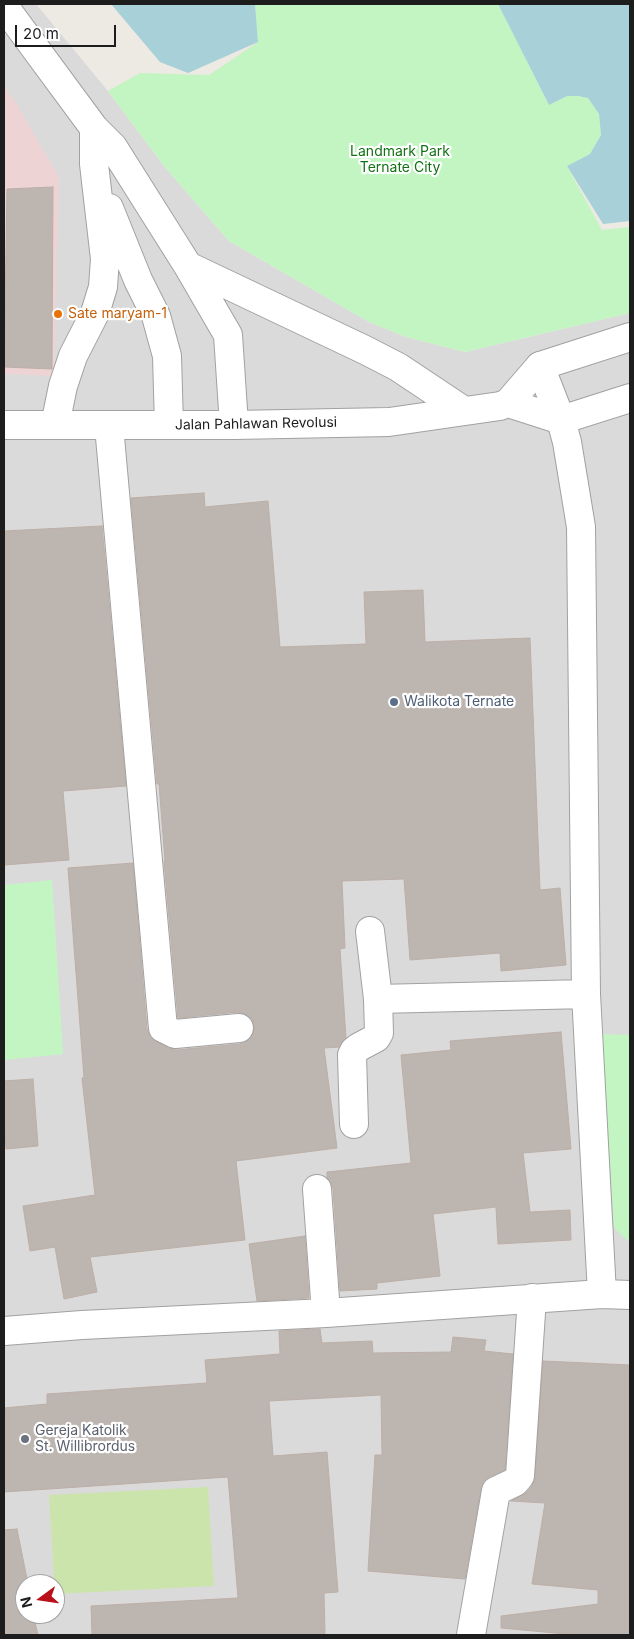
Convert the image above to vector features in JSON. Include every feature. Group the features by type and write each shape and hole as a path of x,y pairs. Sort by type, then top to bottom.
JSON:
{"street":[{"path":"4,6 94,128 113,147 188,266 228,335 234,425"},
{"path":"56,425 63,386 73,356 95,313 103,287 105,259 94,164 94,128"},
{"path":"94,164 115,226 156,316 168,356 169,425"},
{"path":"188,266 398,367 464,411"},
{"path":"508,403 540,366 630,337"},
{"path":"540,366 568,442 580,527 586,994 602,1294"},
{"path":"561,420 630,398"},
{"name":"Jalan Pahlawan Revolusi","path":"4,425 109,426 389,422 508,403 561,420"},
{"path":"109,426 163,1028 176,1034 239,1028"},
{"path":"354,1124 352,1055 359,1047 376,1038 379,1033 378,1000 370,931"},
{"path":"378,1000 586,994"},
{"path":"317,1189 326,1313"},
{"path":"4,1331 82,1325 326,1313 532,1298 602,1294 630,1295"},
{"path":"471,1635 496,1492 515,1482 520,1476 532,1298"}],"shaded area":[{"path":"4,4 36,4 108,91 164,166 229,241 369,322 406,337 465,352 630,313 630,1635 4,1635"},
{"path":"4,86 59,177 54,376 4,374"}],"green space":[{"name":"Landmark Park Ternate City","path":"255,4 498,4 549,105 567,96 578,96 588,98 599,114 601,135 590,154 567,166 602,230 630,227 630,313 465,352 406,337 369,322 229,241 164,166 108,91 140,73 209,75 258,42"},
{"path":"52,880 63,1054 4,1060 4,885"},
{"path":"602,1034 630,1035 630,1243 614,1228"},
{"path":"208,1487 214,1586 65,1593 65,1574 54,1574 49,1495"}],"water":[{"path":"111,4 255,4 258,42 188,73 160,62"},
{"path":"498,4 630,4 630,221 603,224 567,166 590,154 601,135 599,114 588,98 578,96 567,96 549,105"}],"building":[{"path":"53,187 52,369 4,367 7,189"},
{"path":"204,493 205,507 268,501 280,647 366,644 364,592 423,590 425,642 530,638 540,890 560,888 566,965 501,971 500,953 410,960 404,879 342,881 345,948 340,949 346,1038 339,1047 324,1048 337,1148 236,1161 245,1240 90,1257 97,1292 64,1299 55,1247 30,1251 23,1206 95,1195 82,1078 84,1078 68,868 133,863 147,1029 150,1037 168,1048 176,1050 240,1044 248,1040 253,1034 254,1026 252,1019 238,1012 178,1018 159,784 157,784 131,498"},
{"path":"102,526 126,786 63,791 69,860 4,865 4,531"},
{"path":"561,1032 571,1149 523,1153 530,1212 570,1210 571,1240 498,1244 496,1207 433,1214 440,1276 377,1283 377,1289 340,1291 333,1188 327,1178 327,1172 411,1163 401,1055 451,1050 450,1041"},
{"path":"33,1079 38,1146 6,1149 4,1081"},
{"path":"305,1236 309,1298 257,1301 249,1244"},
{"path":"320,1329 322,1343 372,1341 373,1353 451,1352 453,1337 486,1340 484,1351 513,1354 505,1470 489,1477 483,1482 465,1579 368,1571 375,1455 382,1455 381,1395 269,1401 273,1456 327,1452 338,1592 324,1593 325,1635 92,1635 91,1606 238,1598 228,1477 4,1492 4,1408 47,1404 47,1394 207,1383 205,1360 280,1354 279,1331"},
{"path":"543,1361 630,1365 630,1635 576,1635 501,1628 501,1616 598,1604 598,1590 532,1584 545,1503 511,1501 527,1492 535,1478"},
{"path":"17,1529 26,1574 15,1574 15,1624 35,1624 38,1635 4,1635 4,1530"}],"place":[{"name":"Sate maryam-1","path":"58,314"},
{"name":"Walikota Ternate","path":"394,702"},
{"name":"Gereja Katolik St. Willibrordus","path":"25,1439"}]}
